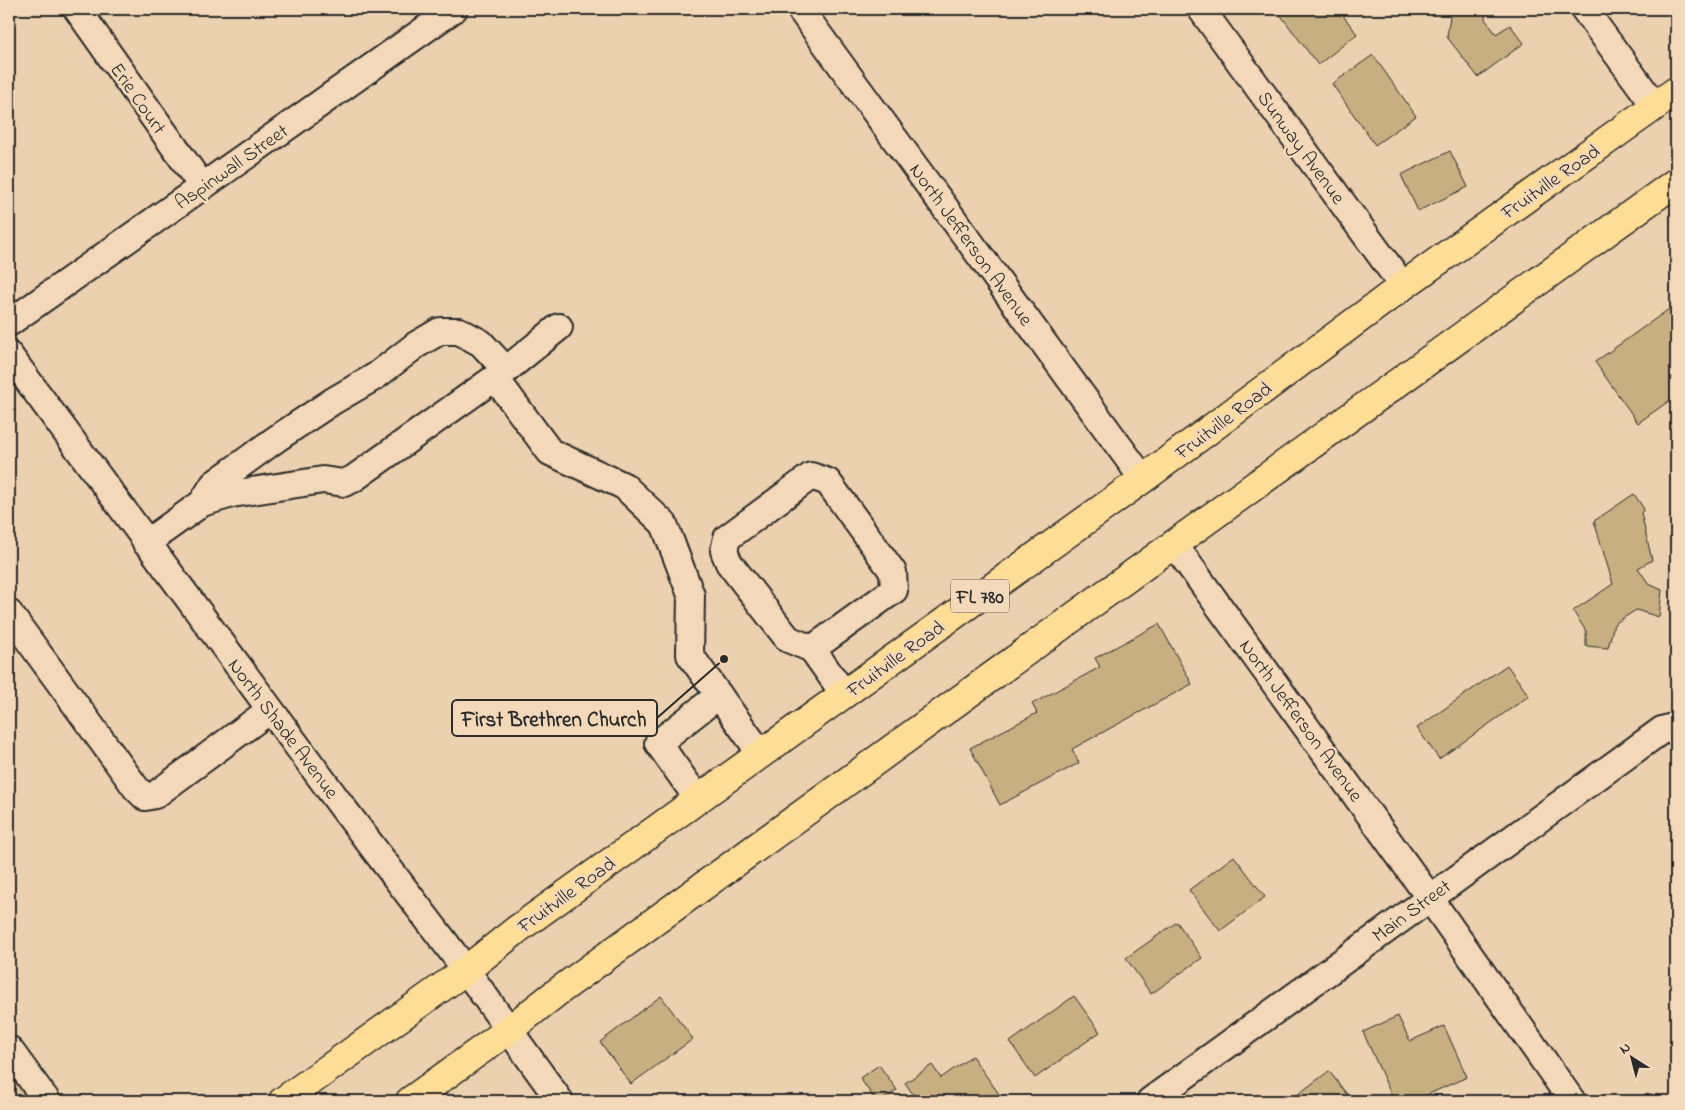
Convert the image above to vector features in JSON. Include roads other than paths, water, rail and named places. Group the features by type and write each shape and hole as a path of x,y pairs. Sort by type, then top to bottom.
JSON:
{"main road":[{"name":"Fruitville Road","path":"283,1101 466,970 519,928 1143,478 1403,286 1676,91"},
{"path":"411,1101 510,1029 556,992 1676,182"}],"street":[{"name":"Erie Court","path":"77,9 202,186"},
{"name":"North Jefferson Avenue","path":"800,9 1143,478"},
{"name":"Sunway Avenue","path":"1201,9 1403,286"},
{"path":"1584,9 1655,106"},
{"name":"Aspinwall Street","path":"9,323 442,12"},
{"path":"146,543 202,503 232,494 323,480 344,483 353,479 501,374 559,327"},
{"path":"202,503 214,484 276,439 333,401 376,376 416,345 440,331 460,331 481,343 550,452 624,486 664,524 691,595 690,655 761,754"},
{"name":"North Shade Avenue","path":"9,355 270,710 510,1029 560,1101"},
{"path":"812,649 894,590 893,572 828,482 811,476 727,538 724,551 729,563 788,639 812,649 844,694"},
{"name":"North Jefferson Avenue","path":"1174,544 1429,897 1572,1101"},
{"path":"9,613 136,788 145,797 155,795 270,710"},
{"path":"698,799 658,743 719,695"},
{"name":"Main Street","path":"1150,1101 1662,730 1676,726"},
{"path":"9,1049 47,1101"}],"place":[{"name":"First Brethren Church","path":"724,659"}]}
